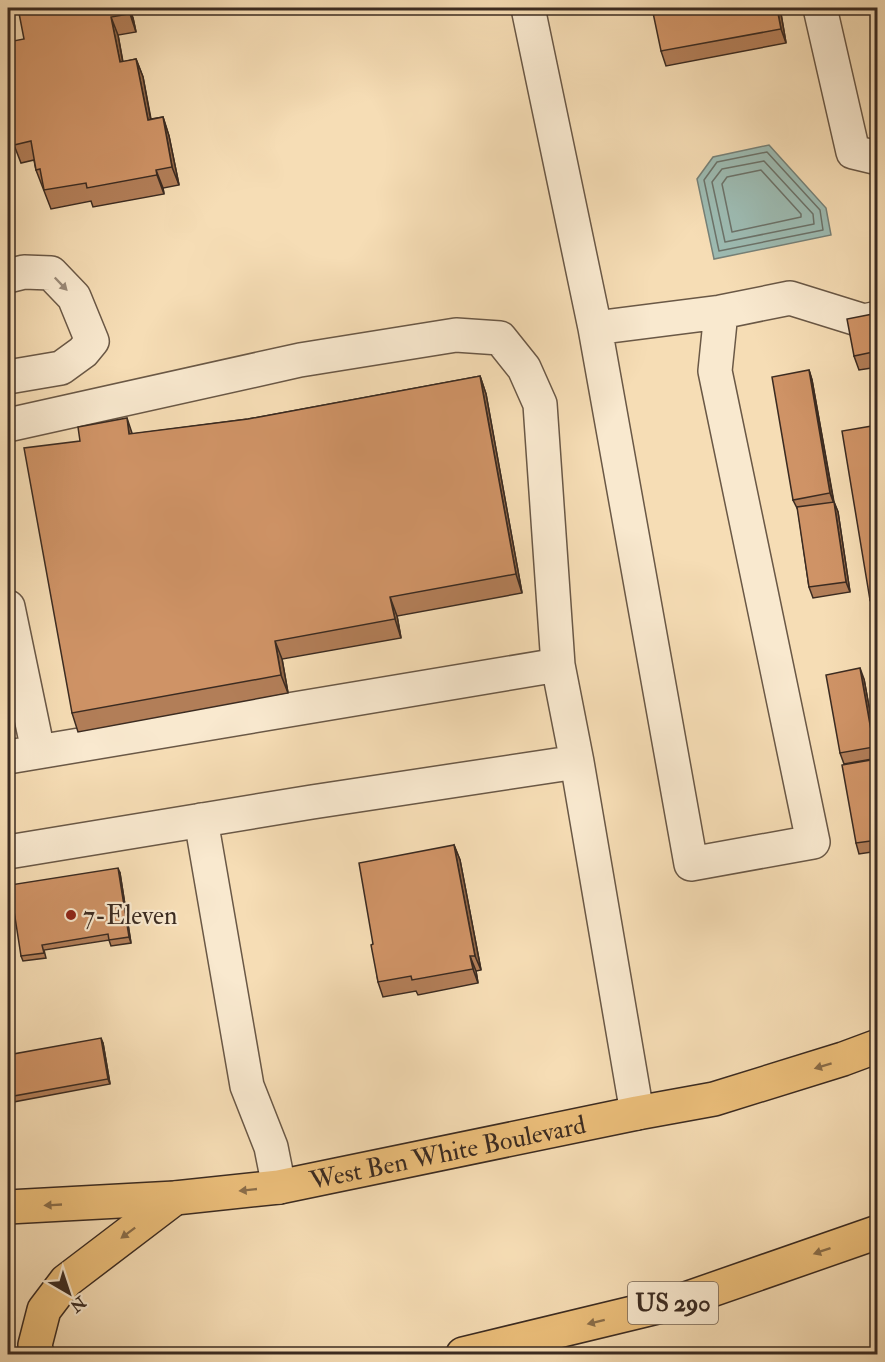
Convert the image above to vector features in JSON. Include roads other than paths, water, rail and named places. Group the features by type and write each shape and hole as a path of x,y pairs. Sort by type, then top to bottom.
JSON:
{"main road":[{"name":"West Ben White Boulevard","path":"8,1207 175,1198 279,1187 714,1099 878,1046"},
{"path":"36,1350 44,1310 66,1281 175,1198"},
{"name":"US 290","path":"463,1354 674,1303 878,1232"}],"lane":[{"path":"528,8 595,328 691,864 813,842 715,370 721,312"},
{"path":"820,8 853,152 878,158"},
{"path":"8,276 24,272 51,273 74,297 92,341 83,352 61,368 8,377"},
{"path":"595,328 721,312 790,298 864,321 878,318"},
{"path":"8,425 300,360 456,334 500,338 524,368 540,404 558,665 577,762 637,1113"},
{"path":"8,607 22,754 558,665"},
{"path":"8,852 577,762"},
{"path":"201,820 247,1086 271,1147 279,1187"}],"water":[{"path":"769,145 826,208 831,235 714,259 697,179 713,157"}],"place":[{"name":"7-Eleven","path":"71,915"}]}
